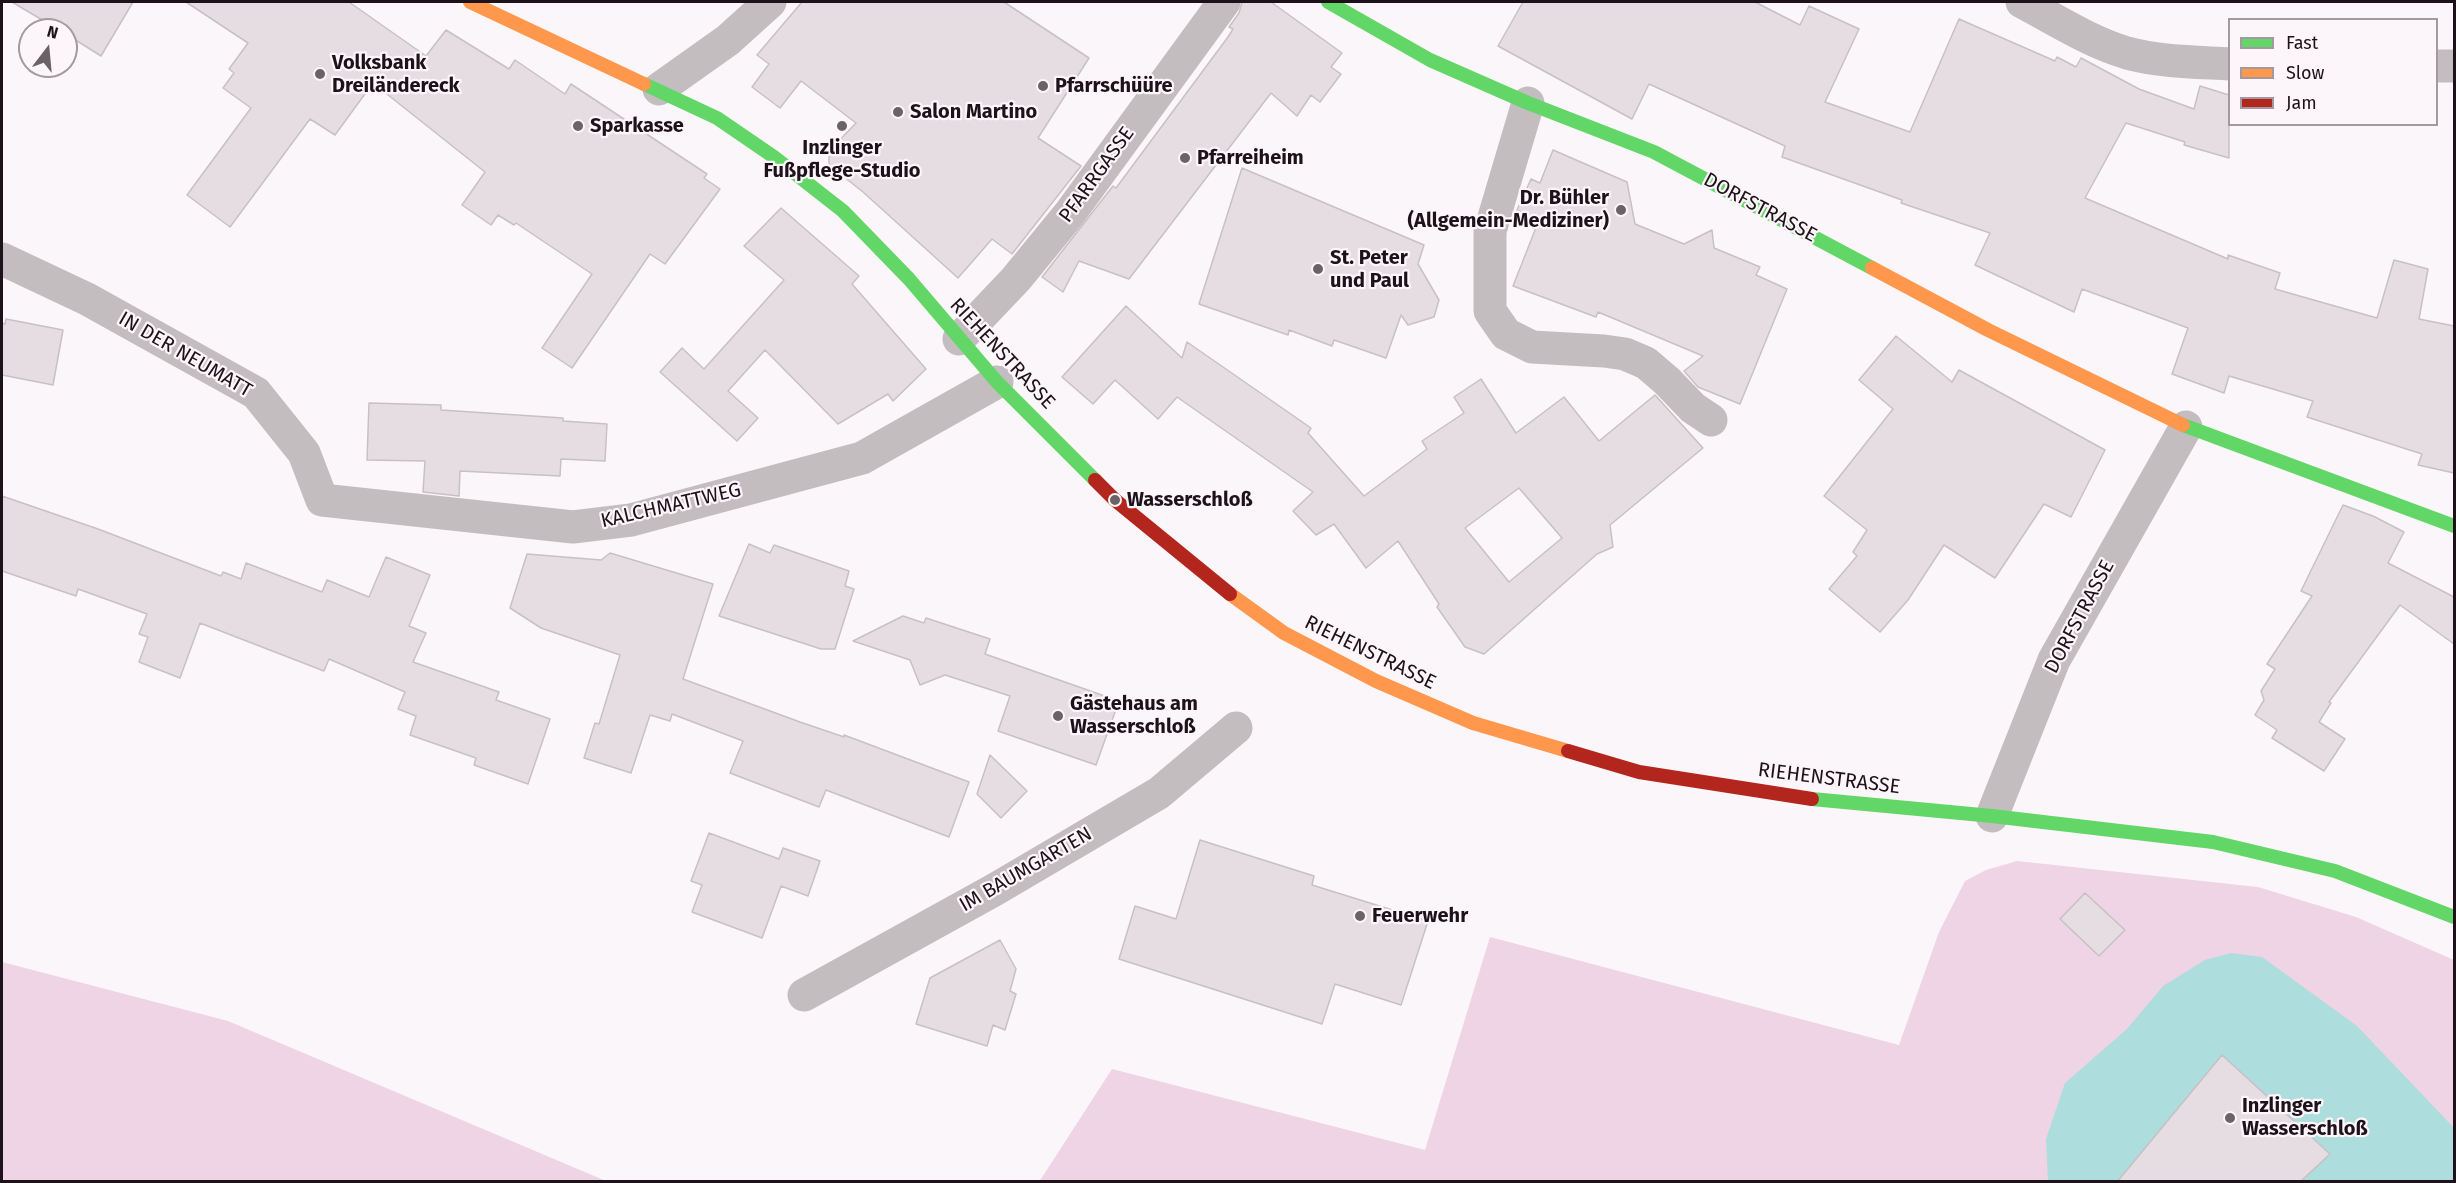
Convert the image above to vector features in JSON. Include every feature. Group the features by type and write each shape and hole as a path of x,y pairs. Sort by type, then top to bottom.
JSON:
{"street":[{"name":"RIEHENSTRASSE","path":"470,2 717,118 774,157 843,211 909,279 997,382 1115,500 1206,576 1284,633 1376,681 1473,723 1639,772 1811,799 1992,816 2213,842 2335,871 2454,917"},
{"path":"658,89 728,40 770,2"},
{"name":"PFARRGASSE","path":"959,339 1016,279 1070,213 1224,2"},
{"name":"DORFSTRASSE","path":"1328,2 1430,60 1528,103 1654,152 1988,330 2186,427 2454,526"},
{"path":"2022,2 2095,42 2128,53 2181,62 2228,64"},
{"path":"2438,66 2454,66"},
{"path":"1528,103 1490,231 1490,311 1506,333 1532,348 1604,351 1625,354 1646,363 1693,408 1711,420"},
{"name":"IN DER NEUMATT","path":"2,259 87,299 256,393 304,453 322,500"},
{"name":"KALCHMATTWEG","path":"322,500 573,527 631,520 862,458 997,382"},
{"name":"DORFSTRASSE","path":"1992,816 2054,660 2186,427"},
{"name":"IM BAUMGARTEN","path":"804,994 993,890 1159,793 1236,728"}],"shaded area":[{"path":"2017,861 2258,887 2356,917 2454,960 2454,1181 1039,1182 1112,1069 1425,1150 1490,937 1899,1045 1939,932 1965,881 1986,870"},
{"path":"2,962 228,1021 606,1181 2,1181"}],"water":[{"path":"2231,953 2262,957 2357,1026 2454,1128 2454,1181 2300,1181 2330,1153 2222,1055 2124,1173 2132,1181 2048,1181 2046,1139 2065,1083 2127,1029 2163,986 2205,960"}],"building":[{"path":"12,2 133,2 101,56 78,42 78,18 39,18"},
{"path":"186,2 349,2 426,56 446,30 509,69 515,60 565,94 571,84 707,174 704,178 720,189 665,264 650,254 572,368 542,348 592,274 516,223 514,225 498,215 491,225 462,205 485,172 373,83 335,135 310,119 230,227 187,195 251,108 223,88 234,73 229,69 248,43"},
{"path":"802,2 1004,2 1089,58 1038,138 1081,166 1012,254 992,239 958,278 863,192 829,165 829,151 856,123 801,81 780,108 752,87 769,64 757,55"},
{"path":"1242,2 1271,2 1342,53 1331,67 1341,74 1320,102 1311,95 1297,116 1271,93 1129,279 1079,261 1063,292 1042,277 1113,186 1116,188 1228,37 1233,29 1229,27 1239,13"},
{"path":"1523,2 1755,2 1800,25 1809,6 1859,29 1825,102 1910,132 1959,19 2055,61 2057,57 2076,67 2081,58 2139,89 2194,109 2200,86 2228,95 2229,158 2184,145 2185,142 2126,123 2085,198 2228,259 2228,255 2280,273 2275,289 2377,318 2394,260 2428,269 2419,319 2454,326 2454,473 2418,465 2422,454 2307,417 2313,401 2229,376 2224,393 2172,374 2188,328 2082,289 2074,312 1975,265 1990,233 1901,203 1902,200 1782,157 1785,146 1649,84 1632,119 1498,46"},
{"path":"1553,150 1627,182 1635,224 1684,244 1712,230 1714,248 1760,267 1756,275 1787,289 1740,404 1698,387 1684,371 1703,356 1598,312 1596,317 1513,286 1539,220 1517,210 1531,179 1540,183"},
{"name":"St. Peter und Paul","path":"1242,168 1424,245 1418,264 1439,300 1434,317 1408,325 1401,315 1386,358 1334,340 1332,346 1289,330 1288,335 1199,304"},
{"path":"781,208 859,276 852,284 926,369 893,401 888,394 838,424 765,350 728,391 758,418 737,441 660,372 682,348 704,369 784,280 744,246"},
{"path":"1126,306 1182,358 1187,342 1311,428 1308,433 1364,496 1427,449 1422,441 1464,413 1454,397 1481,379 1516,433 1564,397 1599,441 1655,395 1703,448 1610,525 1613,547 1597,554 1484,654 1465,647 1437,607 1439,604 1398,541 1366,568 1334,524 1316,535 1293,511 1313,492 1177,397 1158,419 1115,380 1093,404 1062,377","holes":["1519,488 1562,538 1509,582 1465,528"]},
{"path":"6,319 63,330 53,385 2,375 2,323 5,324"},
{"path":"1896,336 1952,382 1959,370 2105,450 2071,517 2044,504 1995,578 1944,545 1908,600 1880,632 1829,589 1857,556 1853,552 1867,530 1824,496 1893,409 1859,380"},
{"path":"369,403 441,405 441,410 563,418 563,421 607,424 605,461 561,459 560,476 460,471 459,496 423,492 425,461 367,460"},
{"path":"2,496 98,529 221,576 223,572 241,579 246,563 322,592 327,580 369,597 386,557 430,575 409,626 426,633 413,662 499,692 496,700 550,719 528,784 474,765 476,758 410,735 416,716 398,709 405,692 329,659 324,671 200,623 180,678 139,662 148,637 139,634 147,614 78,589 76,596 2,571"},
{"path":"2343,505 2373,516 2404,532 2388,563 2454,597 2454,644 2400,605 2329,702 2331,703 2319,722 2345,739 2324,771 2272,738 2277,730 2255,715 2264,700 2261,691 2275,669 2267,664 2312,596 2301,591"},
{"path":"749,544 770,553 774,545 849,571 845,586 854,589 835,649 821,649 719,616"},
{"path":"610,553 713,584 683,679 800,722 844,737 844,735 969,782 949,837 826,790 819,807 730,773 743,741 672,714 670,721 650,715 631,773 584,758 595,723 599,724 620,655 541,628 510,608 527,554 601,560"},
{"path":"903,616 924,623 926,618 990,639 985,654 1119,701 1096,765 998,731 1010,696 945,675 920,685 910,660 853,641"},
{"path":"990,755 1027,791 1001,818 977,794"},
{"path":"709,833 779,859 783,848 820,861 808,896 781,886 762,938 692,912 702,885 691,881"},
{"path":"1200,840 1314,876 1312,885 1428,921 1401,1005 1335,984 1322,1024 1119,959 1135,906 1176,919"},
{"path":"2085,893 2125,930 2099,956 2060,919"},
{"path":"1000,940 1016,969 1010,991 1016,994 1005,1030 993,1025 987,1046 916,1024 930,978"},
{"name":"Inzlinger Wasserschloß","path":"2222,1055 2330,1154 2300,1182 2117,1182"}],"traffic: fast":[{"path":"1328,2 1430,60 1528,103 1654,152 1872,268"},
{"path":"644,84 717,118 774,157 843,211 909,279 997,382 1095,480"},
{"path":"2183,425 2454,526"},
{"path":"1812,799 1992,816 2213,842 2335,871 2454,917"}],"traffic: slow":[{"path":"470,2 644,84"},
{"path":"1872,268 1988,330 2183,425"},
{"path":"1230,594 1284,633 1376,681 1473,723 1568,751"}],"traffic: jam":[{"path":"1095,480 1115,500 1230,594"},
{"path":"1568,751 1639,772 1812,799"}],"place":[{"name":"Volksbank Dreiländereck","path":"320,74"},
{"name":"Pfarrschüüre","path":"1043,86"},
{"name":"Salon Martino","path":"898,112"},
{"name":"Sparkasse","path":"578,126"},
{"name":"Inzlinger Fußpflege-Studio","path":"842,126"},
{"name":"Pfarreiheim","path":"1185,158"},
{"name":"Dr. Bühler (Allgemein-Mediziner)","path":"1621,210"},
{"name":"St. Peter und Paul","path":"1318,269"},
{"name":"Wasserschloß","path":"1115,500"},
{"name":"Gästehaus am Wasserschloß","path":"1058,716"},
{"name":"Feuerwehr","path":"1360,916"},
{"name":"Inzlinger Wasserschloß","path":"2230,1118"}]}
